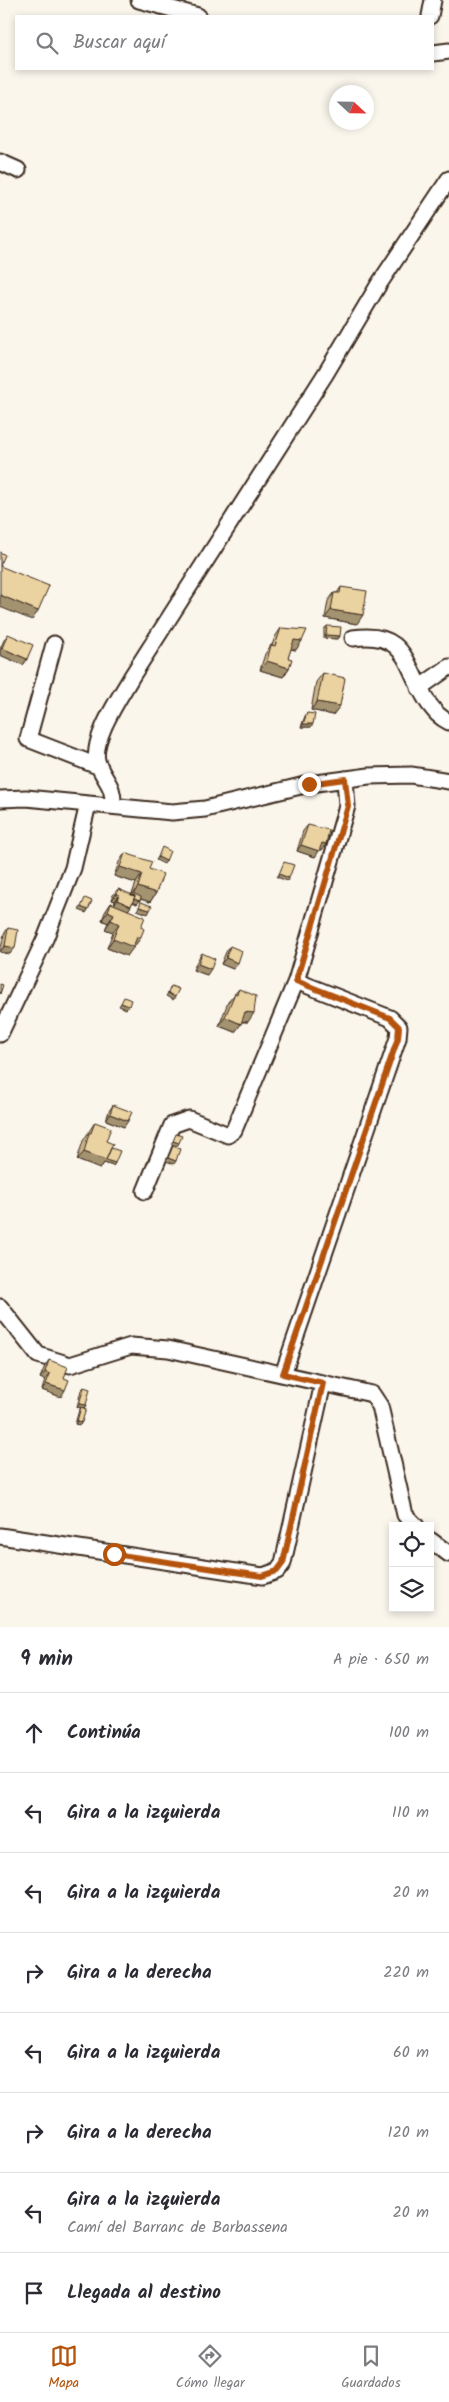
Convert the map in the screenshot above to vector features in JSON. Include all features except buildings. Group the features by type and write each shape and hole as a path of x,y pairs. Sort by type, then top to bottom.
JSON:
{"street":[{"path":"139,0 194,15"},
{"path":"430,15 433,0"},
{"path":"434,53 449,51"},
{"path":"0,162 18,170"},
{"path":"113,806 114,792 100,767 96,751 100,735 132,676 320,381 379,284 449,179"},
{"path":"353,638 370,636 393,642 404,656 419,688 439,717 449,722"},
{"path":"54,644 28,739 100,767"},
{"path":"419,688 449,667"},
{"path":"0,799 26,798 172,812 204,809 309,784 345,779 411,775 449,781"},
{"path":"145,1191 172,1125 188,1118 228,1134 234,1130 296,981 348,806 345,779"},
{"path":"0,1034 45,939 73,868 88,804"},
{"path":"283,1374 398,1038 399,1027 390,1018 296,981"},
{"path":"0,1308 38,1355 70,1365 131,1346 168,1349 372,1394 380,1406 405,1515 412,1522"},
{"path":"0,1536 262,1576 277,1571 283,1563 323,1383"},
{"path":"434,1543 449,1554"}],"route":[{"path":"114,1554 262,1576 277,1571 283,1563 296,1496 323,1383 283,1374 398,1038 399,1027 390,1018 296,981 348,806 345,779 309,784"}]}
